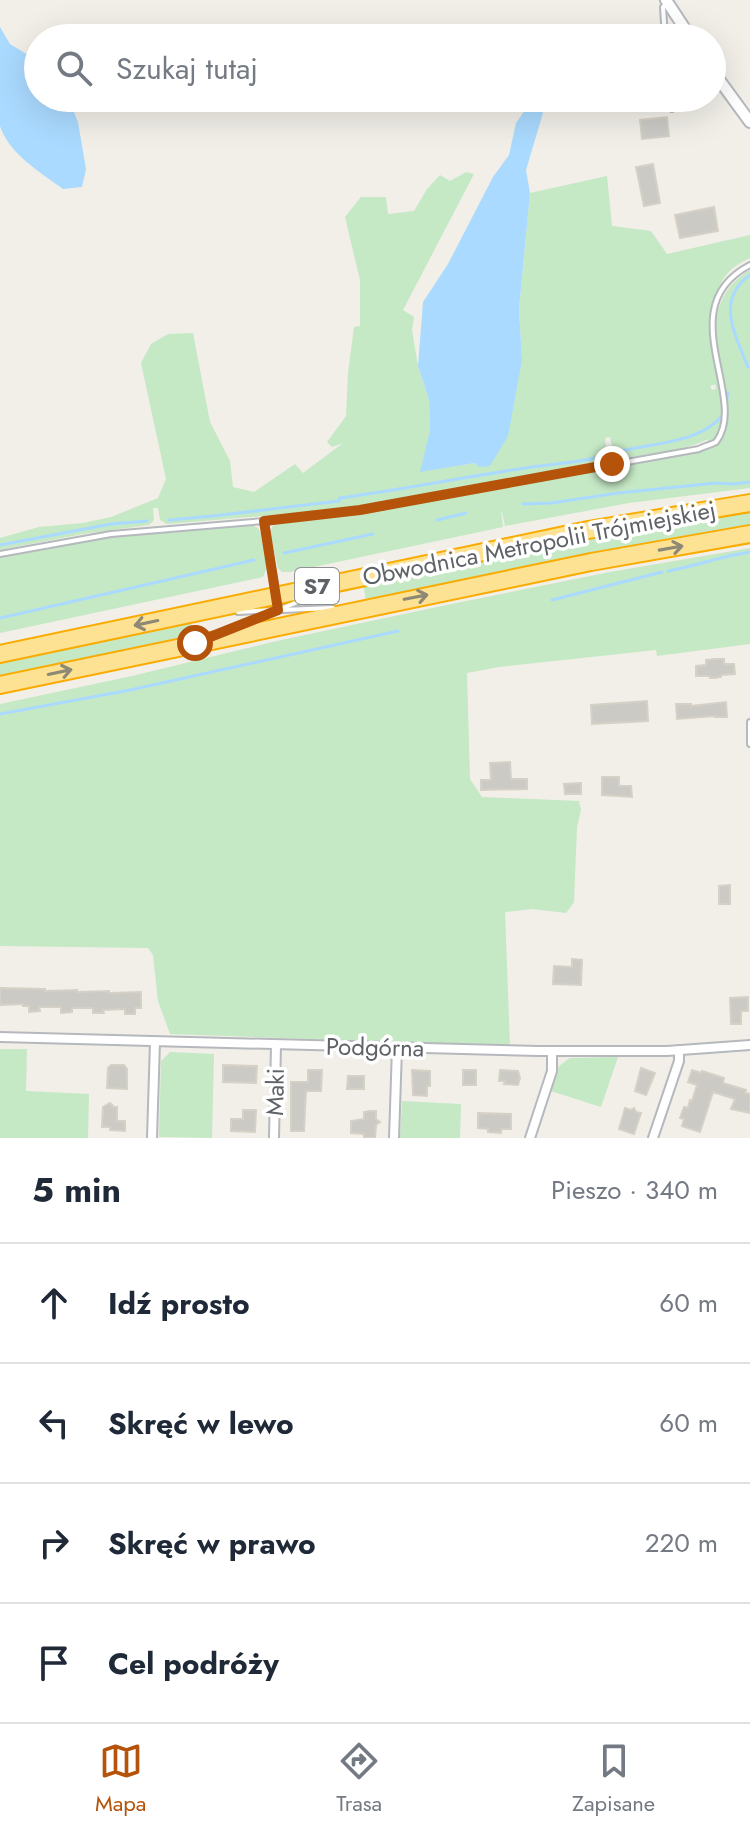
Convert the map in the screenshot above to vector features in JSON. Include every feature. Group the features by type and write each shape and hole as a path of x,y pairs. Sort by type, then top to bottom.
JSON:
{"highway":[{"name":"Obwodnica Metropolii Trójmiejskiej","path":"0,654 189,613 277,602 362,577 588,530 750,503"},
{"name":"Obwodnica Metropolii Trójmiejskiej","path":"0,685 591,562 750,534"}],"street":[{"path":"667,2 682,24"},
{"path":"726,89 750,122"},
{"name":"Podgórna","path":"0,1037 552,1051 679,1050 750,1045"},
{"path":"152,1138 155,1042"},
{"name":"Maki","path":"274,1138 276,1045"},
{"path":"394,1138 397,1048"},
{"path":"653,1138 679,1061 679,1050"},
{"path":"530,1138 552,1071 552,1051"}],"lane":[{"path":"664,24 663,7 667,2"},
{"path":"720,318 722,293 730,280 750,265"},
{"path":"0,554 111,534 360,510 699,449 716,442 730,430"},
{"path":"264,521 277,602"},
{"path":"195,643 277,602 368,607"},
{"path":"749,722 750,744"}],"green space":[{"path":"466,172 474,174 403,310 414,317 412,330 418,366 429,400 430,430 421,471 476,463 479,467 522,360 519,309 530,193 607,176 612,226 651,231 667,254 750,235 750,258 733,268 717,294 721,341 732,373 728,380 710,386 712,390 730,387 737,396 734,410 721,431 707,440 683,448 620,459 614,455 610,437 605,438 607,456 602,462 362,505 167,524 160,520 158,508 153,508 154,520 149,525 0,550 0,538 39,527 111,517 158,498 166,479 141,363 151,344 168,334 193,333 210,422 230,461 233,487 254,492 295,464 303,473 343,443 332,447 327,442 346,416 354,327 360,326 360,280 345,217 361,197 386,197 388,214 414,211 440,175 450,181"},
{"path":"750,270 750,488 629,503 505,526 501,511 503,527 290,572 282,572 278,568 270,533 277,522 404,505 692,454 708,440 715,420 714,340 717,313 728,289"},
{"path":"750,509 750,526 366,601 363,583 534,547"},
{"path":"252,525 261,534 267,568 263,577 0,633 0,558 106,538"},
{"path":"750,548 750,644 657,656 656,650 467,673 470,779 482,797 579,801 581,810 577,827 574,902 566,913 532,909 505,912 510,1046 170,1034 158,1001 153,955 148,948 0,946 0,704 461,602"},
{"path":"190,619 194,637 0,677 0,660"},
{"path":"0,1049 27,1049 26,1091 89,1094 88,1138 0,1138"},
{"path":"170,1052 214,1054 212,1138 159,1137 161,1061"},
{"path":"618,1057 601,1107 551,1091 559,1066 570,1058"},
{"path":"402,1101 461,1104 460,1138 400,1138"}],"water":[{"path":"0,27 10,44 24,52 24,112 74,112 86,169 82,187 63,189 26,162 10,145 0,126"},
{"path":"524,112 543,113 526,170 530,193 519,309 522,360 508,436 490,466 479,467 475,463 420,472 430,430 429,400 418,366 423,302 448,264 493,177 509,155 516,123"}],"building":[{"path":"667,117 669,136 642,139 640,120"},
{"path":"653,164 660,203 644,206 636,167"},
{"path":"714,207 718,231 680,238 675,215"},
{"path":"724,659 724,664 734,664 735,674 715,678 696,676 696,666 706,665 706,660"},
{"path":"647,701 648,721 592,724 591,705"},
{"path":"726,702 727,717 677,719 676,704 691,706"},
{"path":"510,762 511,779 527,779 527,789 481,790 481,780 491,780 490,763"},
{"path":"602,777 619,777 619,786 631,786 632,797 602,795"},
{"path":"581,783 581,794 565,794 564,784"},
{"path":"730,885 730,904 719,904 719,886"},
{"path":"572,959 582,960 581,985 553,984 554,966 572,967"},
{"path":"0,988 141,992 141,1008 135,1008 135,1014 125,1014 125,1009 93,1013 93,1008 72,1008 72,1012 61,1013 61,1007 39,1007 40,1011 29,1012 29,1006 23,1004 0,1005"},
{"path":"748,997 748,1011 741,1011 741,1024 731,1024 730,998"},
{"path":"124,1065 127,1069 127,1089 107,1088 108,1068"},
{"path":"223,1065 257,1066 256,1083 223,1082"},
{"path":"641,1068 655,1073 646,1095 635,1091"},
{"path":"308,1070 322,1070 321,1091 306,1091 304,1131 291,1131 291,1082 308,1082"},
{"path":"412,1070 430,1071 427,1096 413,1095"},
{"path":"463,1070 476,1070 476,1085 463,1085"},
{"path":"500,1070 518,1071 518,1085 499,1081"},
{"path":"692,1070 724,1078 723,1083 746,1090 745,1093 750,1094 750,1113 731,1109 735,1099 713,1092 700,1132 682,1126 684,1119 680,1118 684,1107 688,1108 697,1085 688,1082"},
{"path":"348,1076 364,1076 364,1089 347,1089"},
{"path":"110,1103 117,1107 117,1121 125,1121 125,1131 102,1127 103,1107"},
{"path":"625,1108 634,1108 641,1113 634,1134 619,1129"},
{"path":"243,1110 256,1110 255,1132 231,1131 231,1119 243,1119"},
{"path":"376,1111 376,1119 380,1122 376,1125 375,1138 351,1133 351,1121 364,1119 364,1112"},
{"path":"478,1113 511,1114 511,1129 501,1129 501,1133 478,1128"}],"waterway":[{"path":"748,367 734,330 731,306 739,285 750,275"},
{"path":"725,409 728,393"},
{"path":"621,451 689,437 722,416"},
{"path":"169,520 339,501 340,498 599,457"},
{"path":"523,504 750,482"},
{"path":"437,520 466,513"},
{"path":"0,545 111,524 147,521"},
{"path":"284,553 373,534"},
{"path":"668,571 750,552"},
{"path":"0,618 254,560"},
{"path":"552,600 662,572"},
{"path":"0,714 130,690 398,631"}],"route":[{"path":"195,643 278,610 264,521 360,510 612,464"}]}
